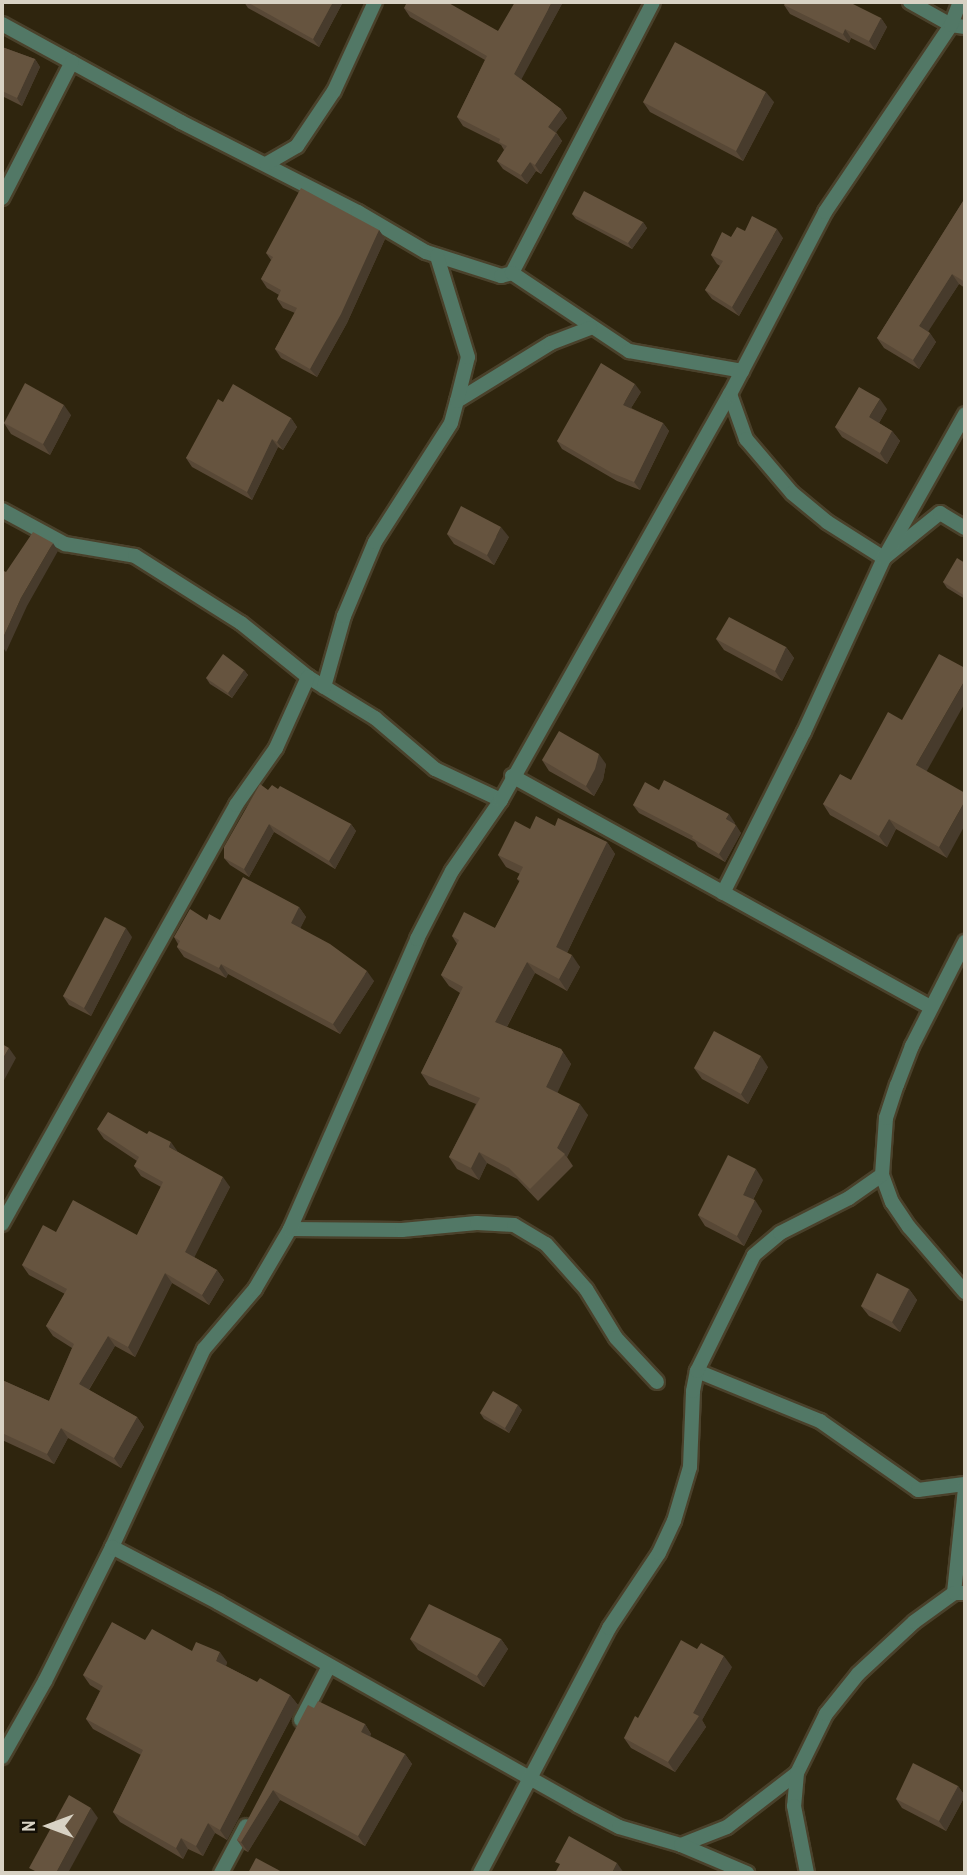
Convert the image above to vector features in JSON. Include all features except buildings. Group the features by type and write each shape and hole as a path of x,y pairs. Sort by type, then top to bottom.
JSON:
{"street":[{"path":"266,164 297,145 334,91 375,2"},
{"path":"2,24 437,256 501,276 512,273 653,2"},
{"path":"910,2 958,26"},
{"path":"2,1757 45,1681 204,1349 255,1289 290,1229 417,939 452,871 501,800 512,776 730,394 825,212 958,26 960,2"},
{"path":"2,198 72,62"},
{"path":"324,687 344,616 375,542 451,423 457,401 468,357 437,256"},
{"path":"512,273 590,328 629,351 743,370"},
{"path":"457,401 551,343 590,328"},
{"path":"730,394 746,439 792,493 827,522 884,558"},
{"path":"723,893 804,732 884,558 965,414"},
{"path":"2,510 65,544 135,556 241,623 308,677 375,718 435,769 501,800"},
{"path":"884,558 940,513 965,527"},
{"path":"2,1224 236,805 276,748 308,677"},
{"path":"512,776 931,1007"},
{"path":"965,942 912,1046 886,1118 882,1175 892,1202 909,1227 965,1292"},
{"path":"480,1873 609,1628 659,1553 674,1521 690,1467 692,1391 697,1371 754,1255 780,1233 849,1198 882,1175"},
{"path":"290,1229 402,1230 477,1223 514,1225 546,1244 586,1289 616,1338 657,1381"},
{"path":"697,1371 820,1421 918,1490 965,1487 960,1593 888,1644 858,1674 827,1714 797,1773 794,1806 807,1873"},
{"path":"111,1547 619,1827 681,1845 747,1873"},
{"path":"291,1740 329,1666"},
{"path":"681,1845 727,1827 797,1773"},
{"path":"221,1873 252,1814"}]}
